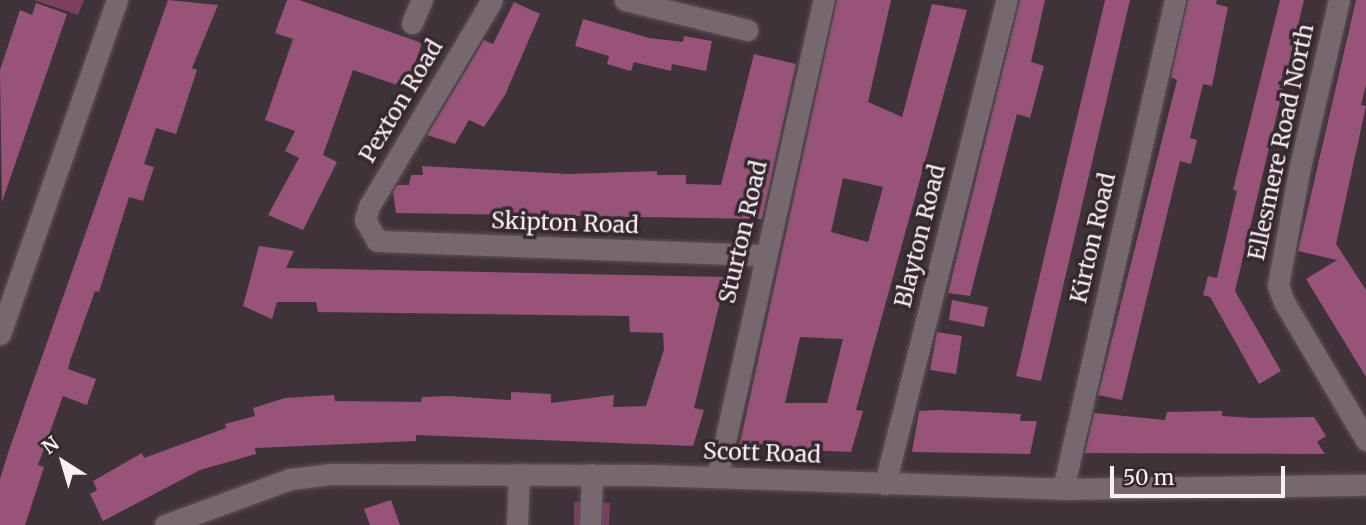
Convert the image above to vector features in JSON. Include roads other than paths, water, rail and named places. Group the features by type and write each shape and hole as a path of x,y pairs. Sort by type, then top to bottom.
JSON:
{"street":[{"path":"0,334 117,0"},
{"path":"412,23 422,0"},
{"name":"Pexton Road","path":"369,232 365,220 369,206 492,0"},
{"path":"625,0 660,4 747,30"},
{"name":"Sturton Road","path":"717,477 763,255 824,0"},
{"name":"Blayton Road","path":"885,484 1007,0"},
{"name":"Kirton Road","path":"1063,489 1175,0"},
{"name":"Ellesmere Road North","path":"1339,0 1300,166 1279,285 1284,302 1366,440"},
{"name":"Skipton Road","path":"369,232 377,241 392,245 763,255"},
{"name":"Scott Road","path":"165,525 290,479 330,474 592,474 1063,489 1366,485"},
{"path":"517,525 519,474"},
{"path":"590,525 592,474"}]}
